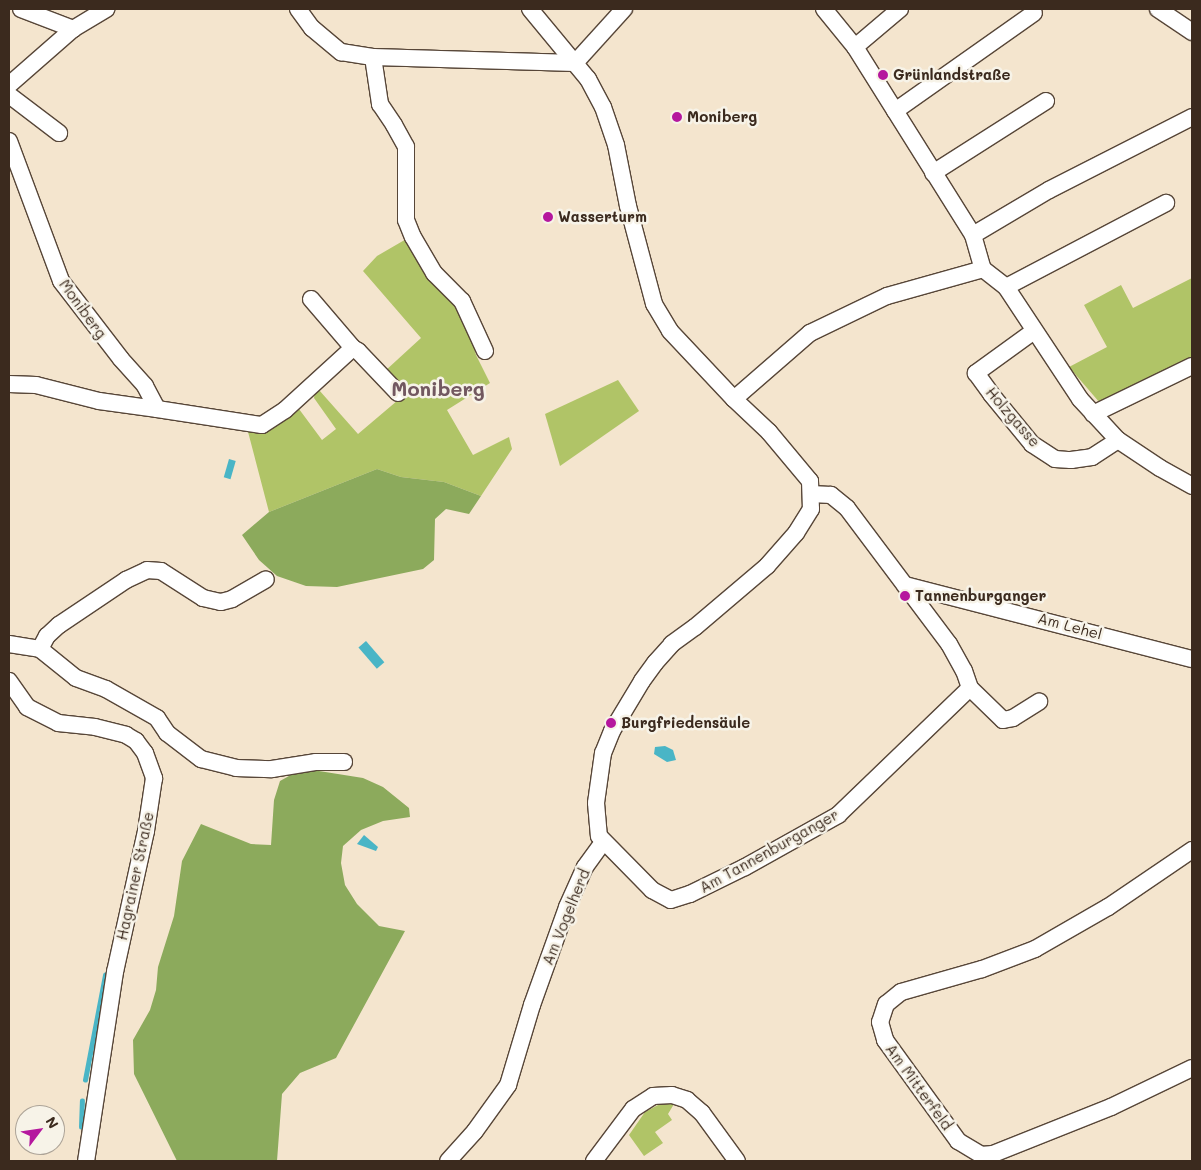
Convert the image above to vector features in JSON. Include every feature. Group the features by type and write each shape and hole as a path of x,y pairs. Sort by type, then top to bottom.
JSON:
{"street":[{"path":"21,9 73,29"},
{"path":"9,85 73,29 106,9"},
{"path":"298,9 312,28 341,52 373,57 576,63"},
{"path":"530,9 588,79 603,107 616,145 628,206 654,304 670,331 734,399 769,432 810,481 811,509 796,533 773,559 695,627 672,644 642,681 612,731 603,753 596,803 599,836 603,842"},
{"path":"576,63 624,9"},
{"path":"824,9 855,47 973,236 983,269 1006,287 1058,370 1093,414 1118,440 1160,468 1192,486"},
{"path":"855,47 900,9"},
{"path":"1158,9 1192,32"},
{"path":"895,111 1034,14"},
{"path":"373,57 380,104 406,147 406,220 412,237 434,273 462,301 486,351"},
{"path":"9,94 59,133"},
{"path":"933,173 1046,101"},
{"path":"973,236 1049,190 1192,117"},
{"name":"Moniberg","path":"9,141 61,281 121,359 145,386 157,409"},
{"path":"1006,287 1166,203"},
{"path":"734,399 810,333 887,296 983,269"},
{"path":"311,300 353,348 398,393"},
{"name":"Holzgasse","path":"1034,332 976,372 991,394 1032,444 1055,459 1071,460 1092,457 1118,440"},
{"path":"9,384 36,385 99,401 262,425 285,410 353,348"},
{"path":"1093,414 1192,366"},
{"path":"811,494 830,496 847,508 949,644 964,671 970,688 1004,720 1013,718 1039,702"},
{"path":"40,649 48,636 59,626 126,580 147,570 161,570 202,598 221,602 232,599 266,579"},
{"name":"Am Lehel","path":"905,585 1192,659"},
{"path":"9,644 40,649 76,678 106,690 157,718 167,733 201,759 236,768 272,769 316,762 344,762"},
{"name":"Hagrainer Straße","path":"9,681 27,707 58,722 95,727 126,735 136,741 145,753 154,778 146,831 115,972 86,1161"},
{"name":"Am Tannenburganger","path":"603,842 617,853 652,890 671,900 690,894 838,815 970,688"},
{"name":"Am Vogelherd","path":"448,1161 475,1131 508,1084 532,1005 567,908 585,867 603,842"},
{"name":"Am Mitterfeld","path":"1192,850 1059,937 1012,959 914,987 892,998 886,1004 880,1022 881,1032 958,1141 981,1155 993,1158 1111,1107 1192,1068"},
{"path":"594,1161 633,1109 653,1096 672,1095 687,1100 702,1113 737,1161"}],"green space":[{"path":"408,238 467,321 476,355 490,383 447,410 473,455 509,437 512,449 481,496 444,482 401,477 377,469 269,512 247,428 258,431 270,430 299,409 322,440 336,429 314,398 315,392 319,390 358,434 404,395 385,371 421,338 363,271 377,256"},
{"path":"1192,278 1192,360 1100,403 1069,367 1107,347 1084,305 1121,285 1133,308"},
{"path":"618,380 639,411 560,466 545,414"},
{"path":"377,469 401,477 444,482 481,496 469,514 446,509 435,519 434,560 423,569 337,587 306,586 277,576 259,560 242,535 269,512"},
{"path":"298,771 319,771 363,778 383,787 409,808 410,817 383,821 361,830 343,846 341,863 345,885 357,904 379,926 405,931 336,1058 300,1073 282,1094 277,1161 177,1161 134,1074 133,1040 150,1010 156,990 158,967 174,916 182,861 201,824 251,844 271,845 274,800 280,781"},
{"path":"660,1104 674,1104 668,1114 672,1120 655,1132 663,1143 644,1156 629,1135 645,1112"}],"water":[{"path":"229,459 236,461 230,479 224,477"},
{"path":"366,641 384,662 377,669 358,648"},
{"path":"665,746 673,750 676,760 667,762 654,754 655,747"},
{"path":"364,835 378,847 376,851 357,844"}],"waterway":[{"path":"85,1080 105,975"},
{"path":"81,1127 82,1101"}],"place":[{"name":"Grünlandstraße","path":"883,75"},
{"name":"Moniberg","path":"677,117"},
{"name":"Wasserturm","path":"548,217"},
{"name":"Tannenburganger","path":"905,596"},
{"name":"Burgfriedensäule","path":"611,723"}],"district":[{"name":"Moniberg","path":"438,388"}]}
